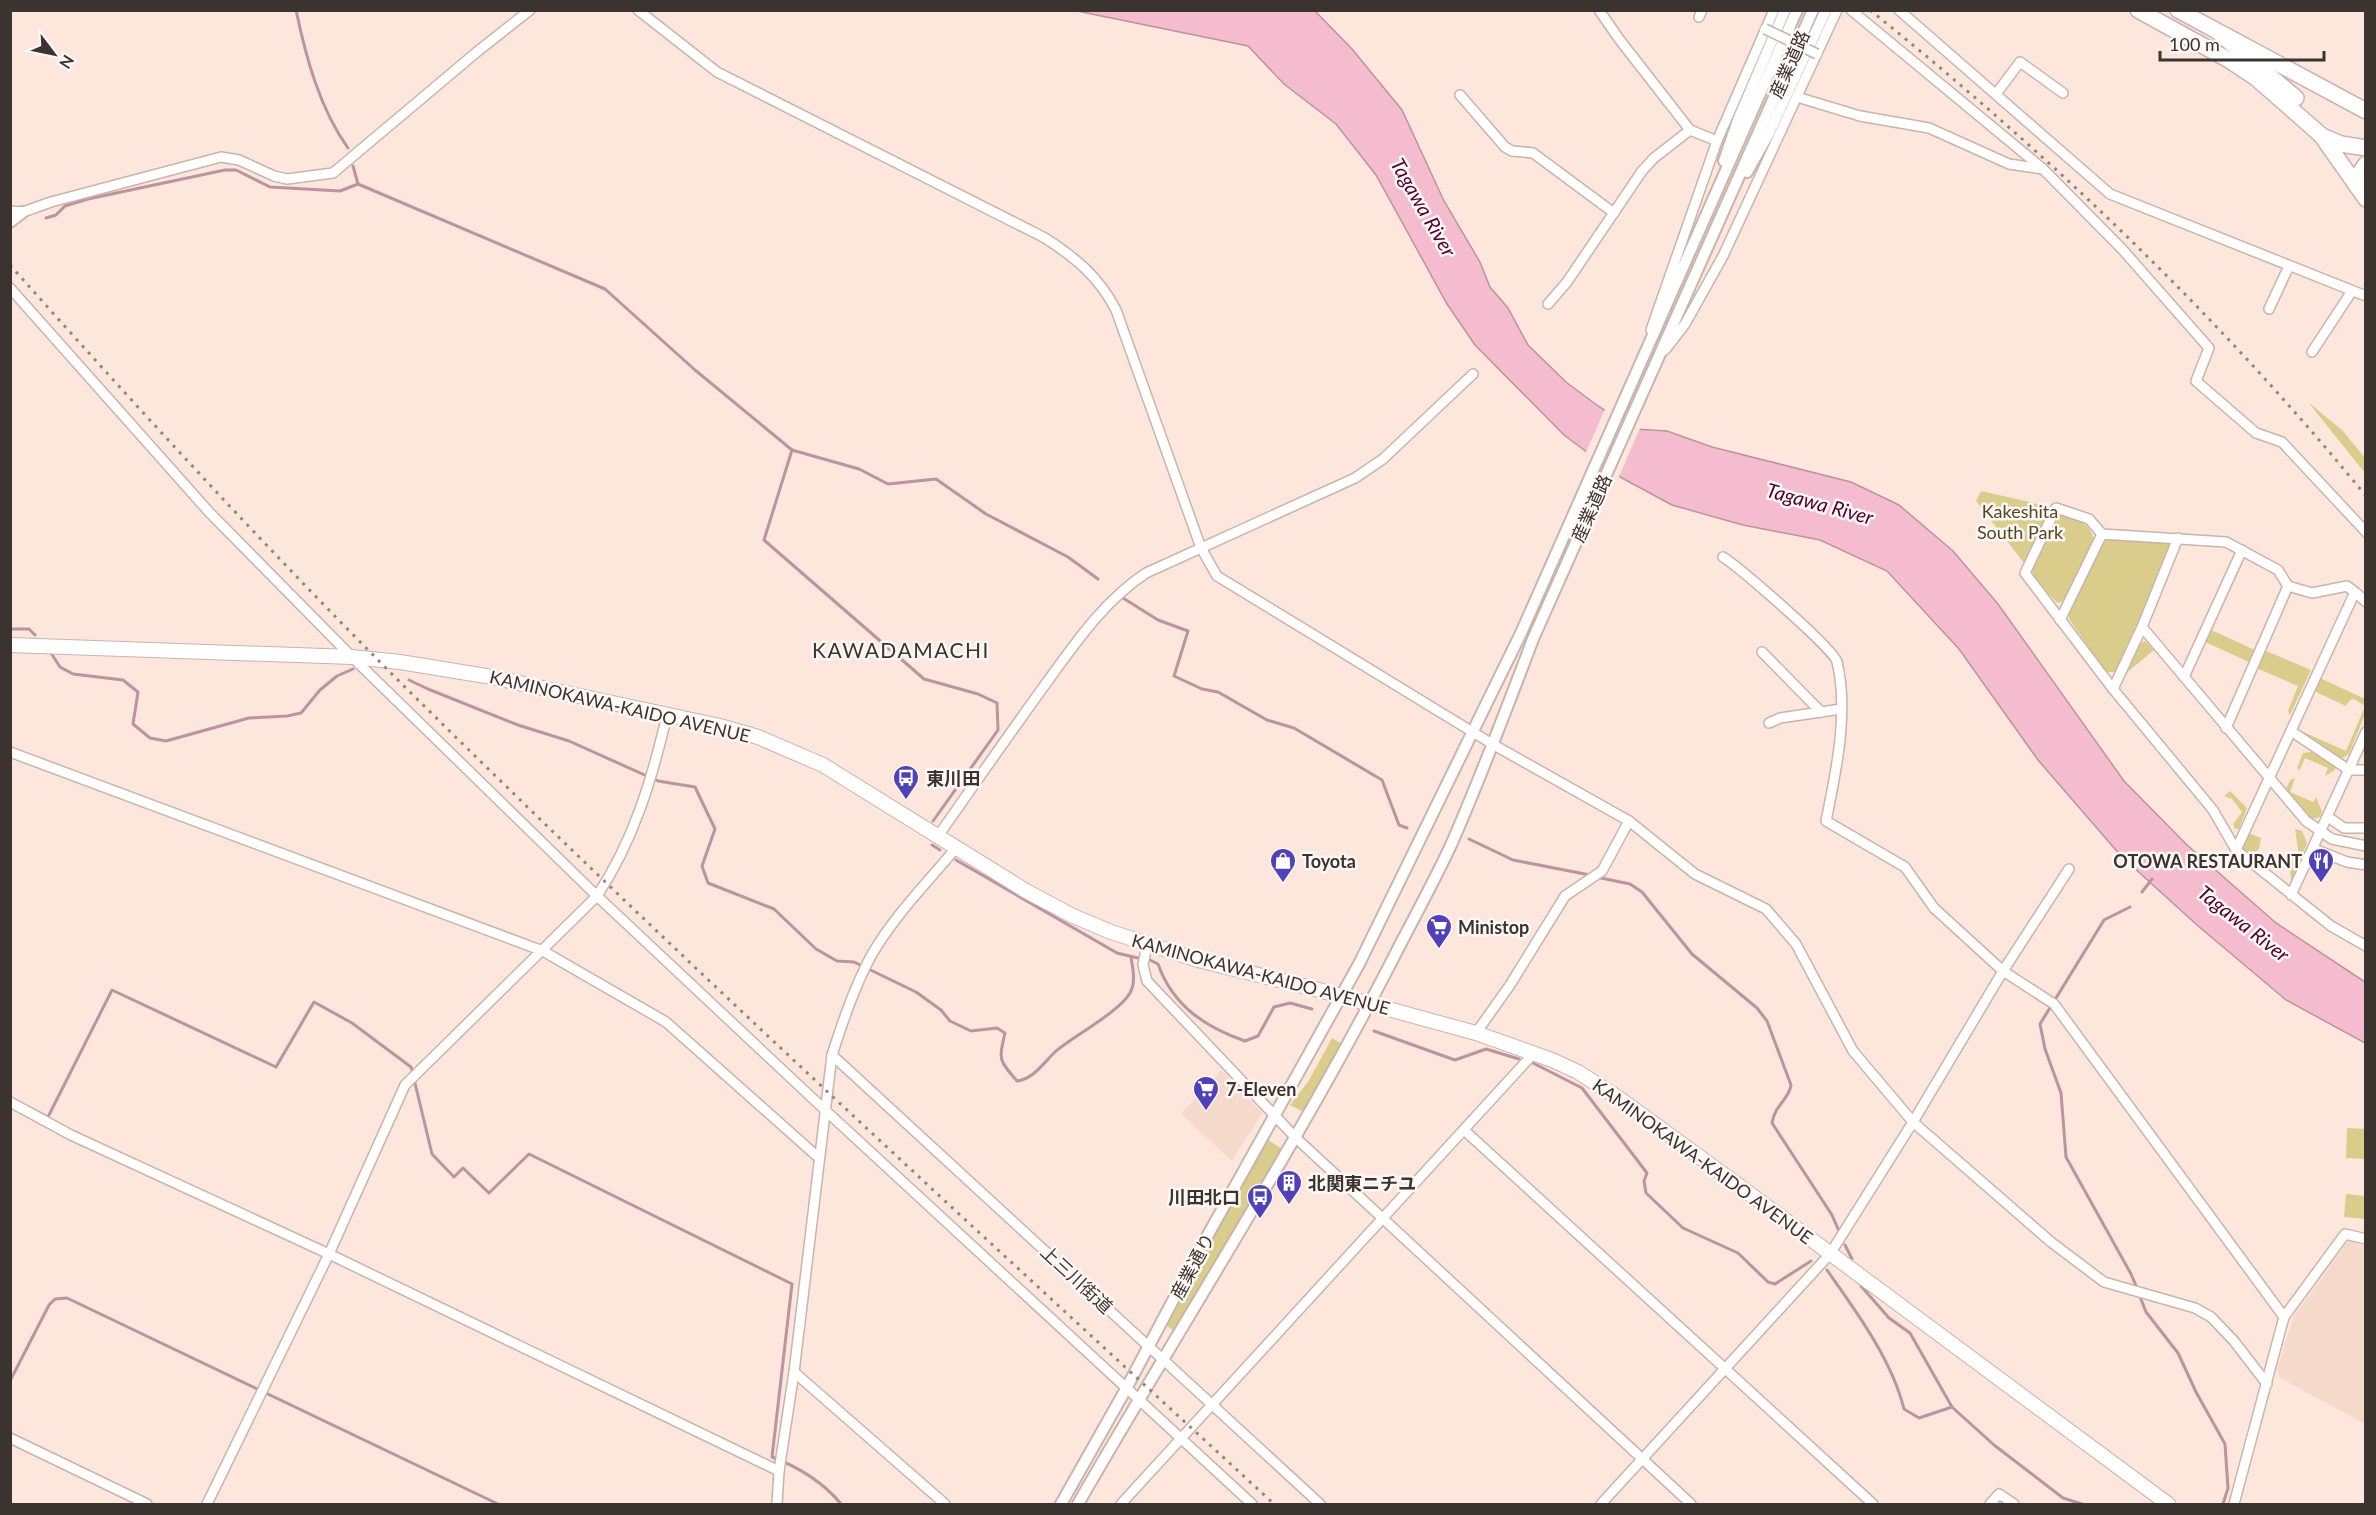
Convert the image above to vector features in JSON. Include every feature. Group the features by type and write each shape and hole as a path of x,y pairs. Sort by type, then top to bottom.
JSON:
{"highway":[{"path":"2138,10 2229,60 2256,78 2322,136 2341,144 2366,148"},
{"path":"2186,13 2366,111"},
{"path":"2219,33 2298,99 2366,199"},
{"path":"2298,73 2300,82 2307,89 2366,123"},
{"path":"2356,185 2359,174 2366,164"}],"main road":[{"name":"KAMINOKAWA-KAIDO AVENUE","path":"10,645 352,657 399,662 486,676 740,732 811,758 1049,904 1083,920 1147,945 1198,960 1476,1033 1534,1053 1578,1072 1604,1088 2168,1504"}],"street":[{"path":"10,222 23,212 51,202 221,157 239,160 274,176 287,178 333,173 530,10"},
{"path":"638,10 717,72 1045,238 1086,267 1108,294 1123,326 1201,548 1216,576 1494,745 1629,821 1695,874 1766,909 1796,944 1853,1050 1913,1122 2051,1242 2104,1282 2194,1308 2211,1317 2234,1341 2267,1384"},
{"path":"1599,10 1690,130 1717,141"},
{"path":"1642,360 1717,141 1774,10"},
{"path":"1706,219 1738,120 1785,10"},
{"name":"産業道路","path":"1342,996 1521,633 1797,10"},
{"name":"産業道路","path":"1370,1005 1450,846 1494,745 1533,639 1813,10"},
{"path":"1717,223 1769,134 1826,10"},
{"path":"1654,365 1685,324 1723,256 1838,10"},
{"path":"1851,10 2043,169 2122,249 2210,348 2196,381 2256,433 2282,442 2366,532"},
{"path":"1899,10 2110,194 2366,296"},
{"path":"2180,33 2186,13"},
{"path":"1766,29 1817,54"},
{"path":"1995,94 2020,62 2063,93"},
{"path":"1460,95 1505,147 1512,151 1533,153 1614,213"},
{"path":"1797,97 1860,116 1929,128 2009,164 2043,169"},
{"path":"1548,304 1567,282 1642,171 1654,158 1690,130"},
{"path":"10,211 23,212"},
{"path":"2269,309 2289,266"},
{"path":"10,288 209,512 352,657 597,896 1252,1504"},
{"path":"2312,352 2352,291"},
{"path":"938,837 1016,723 1090,623 1120,591 1146,573 1355,478 1383,459 1473,374"},
{"path":"2366,602 2347,586 2312,593 2288,586 2278,570 2226,542 2102,534 2089,519 2056,508 2025,573 2113,689 2213,810 2236,850 2331,926 2366,946"},
{"path":"2060,620 2102,534"},
{"path":"2113,689 2142,627 2178,538"},
{"path":"2184,677 2242,550"},
{"path":"1724,557 1756,581 1837,660 1841,709 1838,761 1826,821 1905,867 1934,908 2003,971 2054,1004 2284,1317"},
{"path":"2226,728 2288,586"},
{"path":"2236,850 2267,778 2355,592"},
{"path":"2142,627 2267,778 2306,821 2321,833 2355,846 2366,846"},
{"path":"1762,652 1821,712"},
{"path":"1769,723 1780,718 1841,709"},
{"path":"207,1504 329,1254 405,1085 597,896 615,869 640,814 654,770 667,715"},
{"path":"2291,731 2349,770 2366,770"},
{"path":"2291,896 2366,732"},
{"path":"10,752 543,951 666,1022 819,1158"},
{"path":"2328,817 2344,828 2366,828"},
{"path":"1476,1033 1510,985 1565,896 1602,871 1629,821"},
{"path":"777,1504 779,1471 794,1372 832,1054 846,1010 871,956 887,931 956,848"},
{"path":"2314,849 2347,862 2366,865"},
{"path":"1601,1504 1830,1254 1913,1122 2003,971 2069,869"},
{"path":"1147,945 1143,965 1147,981 1274,1117 1691,1504"},
{"name":"産業通り","path":"1061,1504 1342,996"},
{"name":"産業通り","path":"1078,1504 1162,1358 1228,1254 1296,1138 1370,1005"},
{"path":"1121,1504 1534,1053"},
{"name":"上三川街道","path":"832,1054 1320,1504"},
{"path":"10,1102 71,1135 329,1254 779,1471"},
{"path":"1464,1130 1874,1504"},
{"path":"2234,1504 2284,1317 2345,1234 2366,1239"},
{"path":"794,1372 945,1504"},
{"path":"10,1437 147,1504"},
{"path":"1990,1504 1999,1494 2014,1504"}],"shaded area":[{"path":"1221,1070 1262,1113 1232,1161 1181,1114"},
{"path":"2348,1241 2365,1246 2365,1424 2280,1378 2277,1370 2293,1318"}],"green space":[{"path":"2308,402 2343,431 2365,458 2365,473"},
{"name":"Kakeshita South Park","path":"1981,491 2051,507 2024,563 1976,501"},
{"path":"2060,515 2085,525 2094,539 2065,600 2058,603 2038,581 2031,566 2054,518"},
{"path":"2106,539 2168,542 2171,547 2115,672 2106,672 2069,619 2069,612 2102,542"},
{"path":"2209,629 2255,650 2249,662 2203,641"},
{"path":"2145,641 2154,650 2124,675 2134,651"},
{"path":"2264,650 2311,670 2290,715 2288,711 2298,686 2256,668"},
{"path":"2318,677 2365,699 2365,706 2354,699 2350,700 2346,706 2314,691"},
{"path":"2365,706 2365,714 2349,754 2339,760 2301,731 2346,751"},
{"path":"2312,752 2335,767 2335,770 2325,776 2328,768 2305,758 2300,770 2297,768 2303,753"},
{"path":"2295,778 2290,792 2313,802 2316,797 2322,812 2320,817 2312,819 2285,791 2290,780"},
{"path":"2230,791 2247,808 2239,829 2235,829 2233,824 2242,812 2232,799 2224,796"},
{"path":"2295,829 2302,831 2307,843 2291,881 2289,857 2299,855"},
{"path":"2248,833 2261,838 2259,849 2255,852 2244,853 2242,849"},
{"path":"1332,1038 1342,1044 1304,1112 1290,1105 1308,1082"},
{"path":"2347,1128 2365,1129 2365,1159 2346,1158"},
{"path":"1268,1140 1282,1149 1231,1238 1173,1330 1167,1326"},
{"path":"2346,1194 2365,1196 2365,1219 2344,1217"}],"water":[{"name":"Tagawa River","path":"1077,11 1315,11 1352,49 1402,110 1444,201 1480,262 1490,287 1508,308 1528,345 1566,382 1598,406 1635,429 1667,431 1712,447 1851,482 1899,505 1953,551 1998,604 2124,781 2186,844 2276,923 2365,982 2365,1043 2286,1000 2197,925 2121,856 2038,760 1959,649 1887,571 1820,540 1743,525 1672,505 1622,478 1564,435 1475,345 1447,304 1376,175 1336,124 1284,84 1248,46"}],"pier":[{"path":"1606,407 1636,426 1641,426 1618,479 1585,454"}],"waterway":[{"path":"296,10 315,82 329,117 348,148"},
{"path":"353,166 358,184 605,289 695,370 792,450 764,540 924,679 978,694 997,703 998,730 933,821"},
{"path":"46,218 56,215 65,206 88,199 225,170 236,170 270,187 340,191 358,184"},
{"path":"792,450 859,469 888,484 936,479 986,514 1068,557 1098,579"},
{"path":"1123,598 1158,620 1188,631 1174,676 1202,689 1218,692 1267,720 1294,728 1382,780 1399,825 1407,828"},
{"path":"10,629 29,629 35,635"},
{"path":"51,653 60,667 73,674 123,680 138,692 133,724 150,738 166,741 249,718 301,713 320,690 337,676 353,669"},
{"path":"409,680 518,725 569,741 658,781 695,787 715,829 702,866 708,883 774,909 816,949 837,961 854,962 916,992 941,1010 950,1021 971,1031 997,1028 1005,1033 1002,1059 1017,1081 1034,1074 1056,1051 1106,1016 1124,1000 1133,984 1131,957"},
{"path":"1469,839 1513,860 1590,875"},
{"path":"932,845 940,850"},
{"path":"956,860 1117,953 1138,958"},
{"path":"1596,877 1630,884 1642,892 1692,954 1757,1008 1767,1021 1791,1085 1772,1123 1832,1215 1839,1231"},
{"path":"2142,892 2152,879"},
{"path":"2130,907 2104,920 2040,1024 2045,1049 2061,1093 2066,1157 2137,1288"},
{"path":"1150,960 1158,964 1172,992 1192,1013 1217,1029 1245,1041 1258,1036 1274,1007 1290,1003 1312,1009"},
{"path":"18,1102 48,1117 112,990 276,1067 314,1002 352,1023 411,1067 413,1073"},
{"path":"1374,1031 1455,1060 1486,1049 1519,1059"},
{"path":"1533,1063 1582,1088 1647,1173 1644,1181 1646,1193 1683,1228 1738,1253 1768,1282 1775,1284 1811,1261"},
{"path":"414,1079 432,1154 454,1177 463,1168 489,1193 529,1154 792,1284 772,1457 810,1476 841,1504"},
{"path":"1845,1245 1852,1259"},
{"path":"1827,1270 1882,1354 1904,1409 1919,1418 1952,1407"},
{"path":"1861,1286 1889,1318 1910,1333 1952,1407 1994,1445 2063,1498 2082,1504"},
{"path":"2139,1294 2146,1312 2178,1353 2196,1392 2225,1444 2228,1488 2223,1504"},
{"path":"10,1381 49,1305 55,1299 67,1298 498,1504"}],"railway":[{"path":"1870,10 2003,122 2130,240 2252,365 2366,496"},
{"path":"10,265 208,482 412,694 731,1002 1274,1504"}],"place":[{"name":"東川田","path":"906,801"},
{"name":"Toyota","path":"1283,884"},
{"name":"OTOWA RESTAURANT","path":"2321,884"},
{"name":"Ministop","path":"1439,950"},
{"name":"7-Eleven","path":"1206,1112"},
{"name":"北関東ニチユ","path":"1289,1206"},
{"name":"川田北口","path":"1260,1220"}],"district":[{"name":"KAWADAMACHI","path":"901,649"}]}
